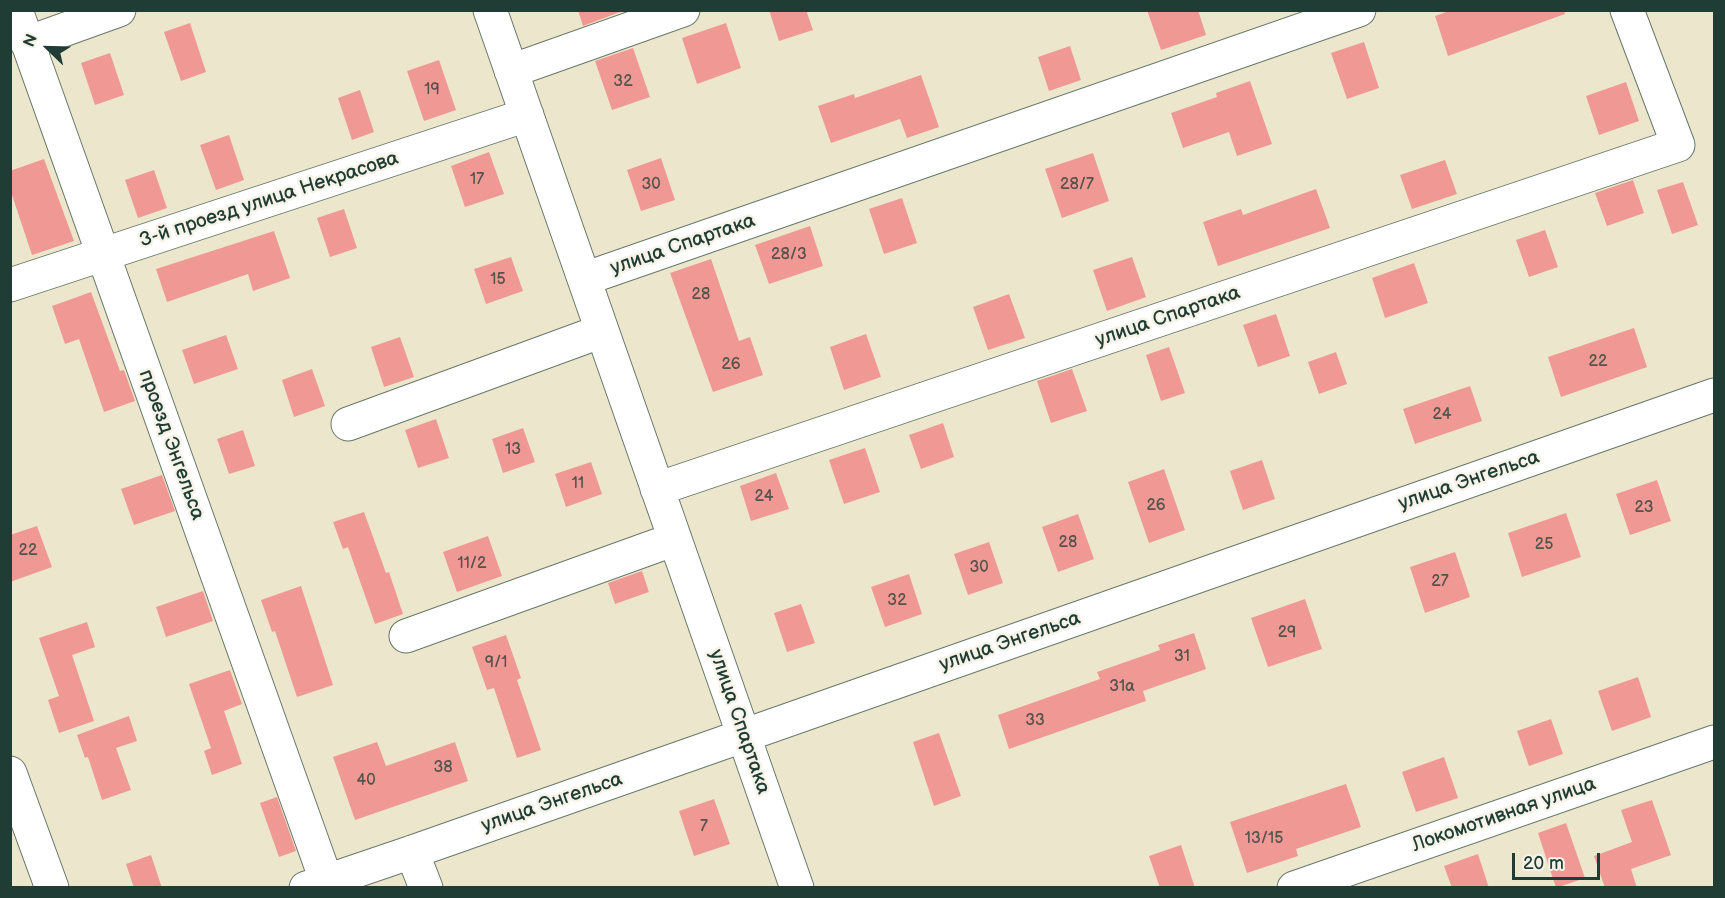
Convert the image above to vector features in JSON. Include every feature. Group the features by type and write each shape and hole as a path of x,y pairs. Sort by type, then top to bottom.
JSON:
{"street":[{"name":"проезд Энгельса","path":"16,10 103,254 316,884"},
{"path":"27,43 119,10"},
{"name":"улица Спартака","path":"490,10 797,888"},
{"path":"511,71 683,10"},
{"name":"улица Спартака","path":"584,279 1359,10"},
{"name":"улица Спартака","path":"657,489 1678,145 1627,10"},
{"name":"3-й проезд улица Некрасова","path":"10,285 527,115"},
{"path":"348,424 602,332"},
{"name":"улица Энгельса","path":"316,884 1714,395"},
{"path":"406,636 675,539"},
{"name":"Локомотивная улица","path":"1294,888 1714,742"},
{"path":"10,773 52,888"},
{"path":"412,852 426,888"}],"building":[{"path":"578,10 620,10 620,12 583,26"},
{"path":"769,10 806,10 813,30 779,41"},
{"path":"1147,10 1198,10 1206,35 1161,50"},
{"path":"1452,10 1564,10 1565,14 1448,56 1435,16"},
{"path":"190,23 206,72 181,81 164,32"},
{"path":"726,23 741,68 697,84 682,38"},
{"path":"1364,42 1379,88 1347,99 1331,53"},
{"path":"1070,46 1081,80 1049,91 1038,57"},
{"path":"633,48 650,97 612,110 595,61"},
{"path":"110,53 124,95 95,105 81,63"},
{"path":"439,60 456,110 424,121 407,71"},
{"path":"921,75 939,127 907,138 900,119 831,143 818,106 854,94 855,98"},
{"path":"1250,81 1272,144 1237,156 1229,132 1183,148 1171,113 1217,97 1216,93"},
{"path":"1626,82 1639,121 1599,135 1586,96"},
{"path":"360,90 374,132 352,140 338,98"},
{"path":"229,135 244,180 216,190 200,145"},
{"path":"489,152 504,194 465,207 451,166"},
{"path":"1093,153 1109,201 1062,218 1045,169"},
{"path":"661,158 675,200 641,211 627,170"},
{"path":"44,159 74,241 32,255 10,189 10,171"},
{"path":"1445,160 1457,194 1412,209 1400,175"},
{"path":"154,170 167,208 138,218 125,180"},
{"path":"1633,180 1644,213 1607,226 1595,193"},
{"path":"1683,182 1698,225 1672,234 1657,190"},
{"path":"1316,189 1330,228 1218,266 1203,222 1241,209 1243,215"},
{"path":"902,198 917,243 884,254 869,209"},
{"path":"344,209 357,248 330,257 317,218"},
{"path":"810,226 823,266 769,284 755,245"},
{"path":"1545,230 1558,267 1529,277 1516,240"},
{"path":"274,231 290,278 253,291 248,274 167,302 156,269"},
{"path":"511,257 523,291 486,304 474,269"},
{"path":"1132,257 1146,297 1107,311 1093,270"},
{"path":"711,259 739,341 750,337 763,375 713,392 670,273"},
{"path":"1414,263 1428,303 1385,318 1372,278"},
{"path":"91,292 120,371 124,370 135,401 104,412 79,339 65,344 52,306"},
{"path":"1009,294 1025,338 988,350 973,307"},
{"path":"1276,314 1290,356 1258,367 1243,325"},
{"path":"1634,328 1647,367 1561,397 1548,357"},
{"path":"866,334 881,377 844,390 830,347"},
{"path":"226,335 238,369 194,384 182,350"},
{"path":"400,337 414,377 384,387 371,347"},
{"path":"1169,347 1185,393 1161,401 1146,355"},
{"path":"1336,352 1347,384 1319,394 1308,362"},
{"path":"312,369 325,406 294,417 282,380"},
{"path":"1072,369 1087,411 1051,423 1037,381"},
{"path":"1470,386 1482,421 1415,444 1403,409"},
{"path":"436,419 449,458 418,468 405,430"},
{"path":"943,423 954,457 921,469 909,435"},
{"path":"523,428 535,462 503,473 492,439"},
{"path":"243,430 255,466 229,474 217,439"},
{"path":"865,448 880,492 844,504 829,460"},
{"path":"1262,460 1275,499 1243,510 1230,471"},
{"path":"591,462 602,494 566,507 555,474"},
{"path":"1164,469 1185,530 1149,543 1128,482"},
{"path":"776,473 789,509 751,521 740,486"},
{"path":"162,475 175,511 134,525 121,489"},
{"path":"1657,480 1671,521 1630,535 1616,494"},
{"path":"364,512 386,573 389,572 403,614 375,624 348,547 343,549 333,522"},
{"path":"1566,513 1581,557 1522,577 1508,533"},
{"path":"1078,514 1094,559 1058,572 1042,527"},
{"path":"37,526 52,567 10,582 10,535"},
{"path":"488,536 502,576 457,592 443,552"},
{"path":"989,542 1003,583 968,595 954,554"},
{"path":"1455,552 1470,597 1425,613 1410,567"},
{"path":"642,571 649,592 615,604 608,583"},
{"path":"909,574 922,614 885,627 871,587"},
{"path":"301,586 333,685 297,697 275,631 272,632 261,600"},
{"path":"203,591 213,621 166,637 156,607"},
{"path":"1305,599 1322,649 1268,667 1251,618"},
{"path":"801,604 815,643 787,652 774,613"},
{"path":"87,622 95,647 72,655 94,721 59,733 48,700 59,696 39,638"},
{"path":"1194,633 1206,669 1143,691 1146,701 1009,749 998,715 1100,679 1097,672 1160,650 1158,645"},
{"path":"506,635 521,678 517,680 541,750 517,758 494,688 487,690 472,647"},
{"path":"230,670 242,704 224,711 242,764 212,775 204,751 211,748 189,684"},
{"path":"1638,677 1651,717 1612,731 1598,691"},
{"path":"129,716 137,741 116,748 131,790 102,800 88,757 85,758 77,735"},
{"path":"1551,719 1563,754 1529,766 1517,731"},
{"path":"939,733 961,796 934,806 913,742"},
{"path":"377,742 386,766 455,742 468,781 355,820 333,757"},
{"path":"1444,757 1458,798 1416,812 1402,772"},
{"path":"1346,784 1361,827 1296,849 1298,856 1247,873 1230,822"},
{"path":"277,797 296,851 279,857 260,803"},
{"path":"714,799 730,844 694,856 679,811"},
{"path":"1652,800 1671,855 1631,869 1637,888 1605,888 1594,856 1632,842 1621,810"},
{"path":"1566,823 1585,878 1556,888 1538,833"},
{"path":"1181,845 1195,888 1160,888 1149,856"},
{"path":"1478,854 1489,888 1452,888 1444,866"},
{"path":"151,855 162,888 134,888 126,864"}]}
